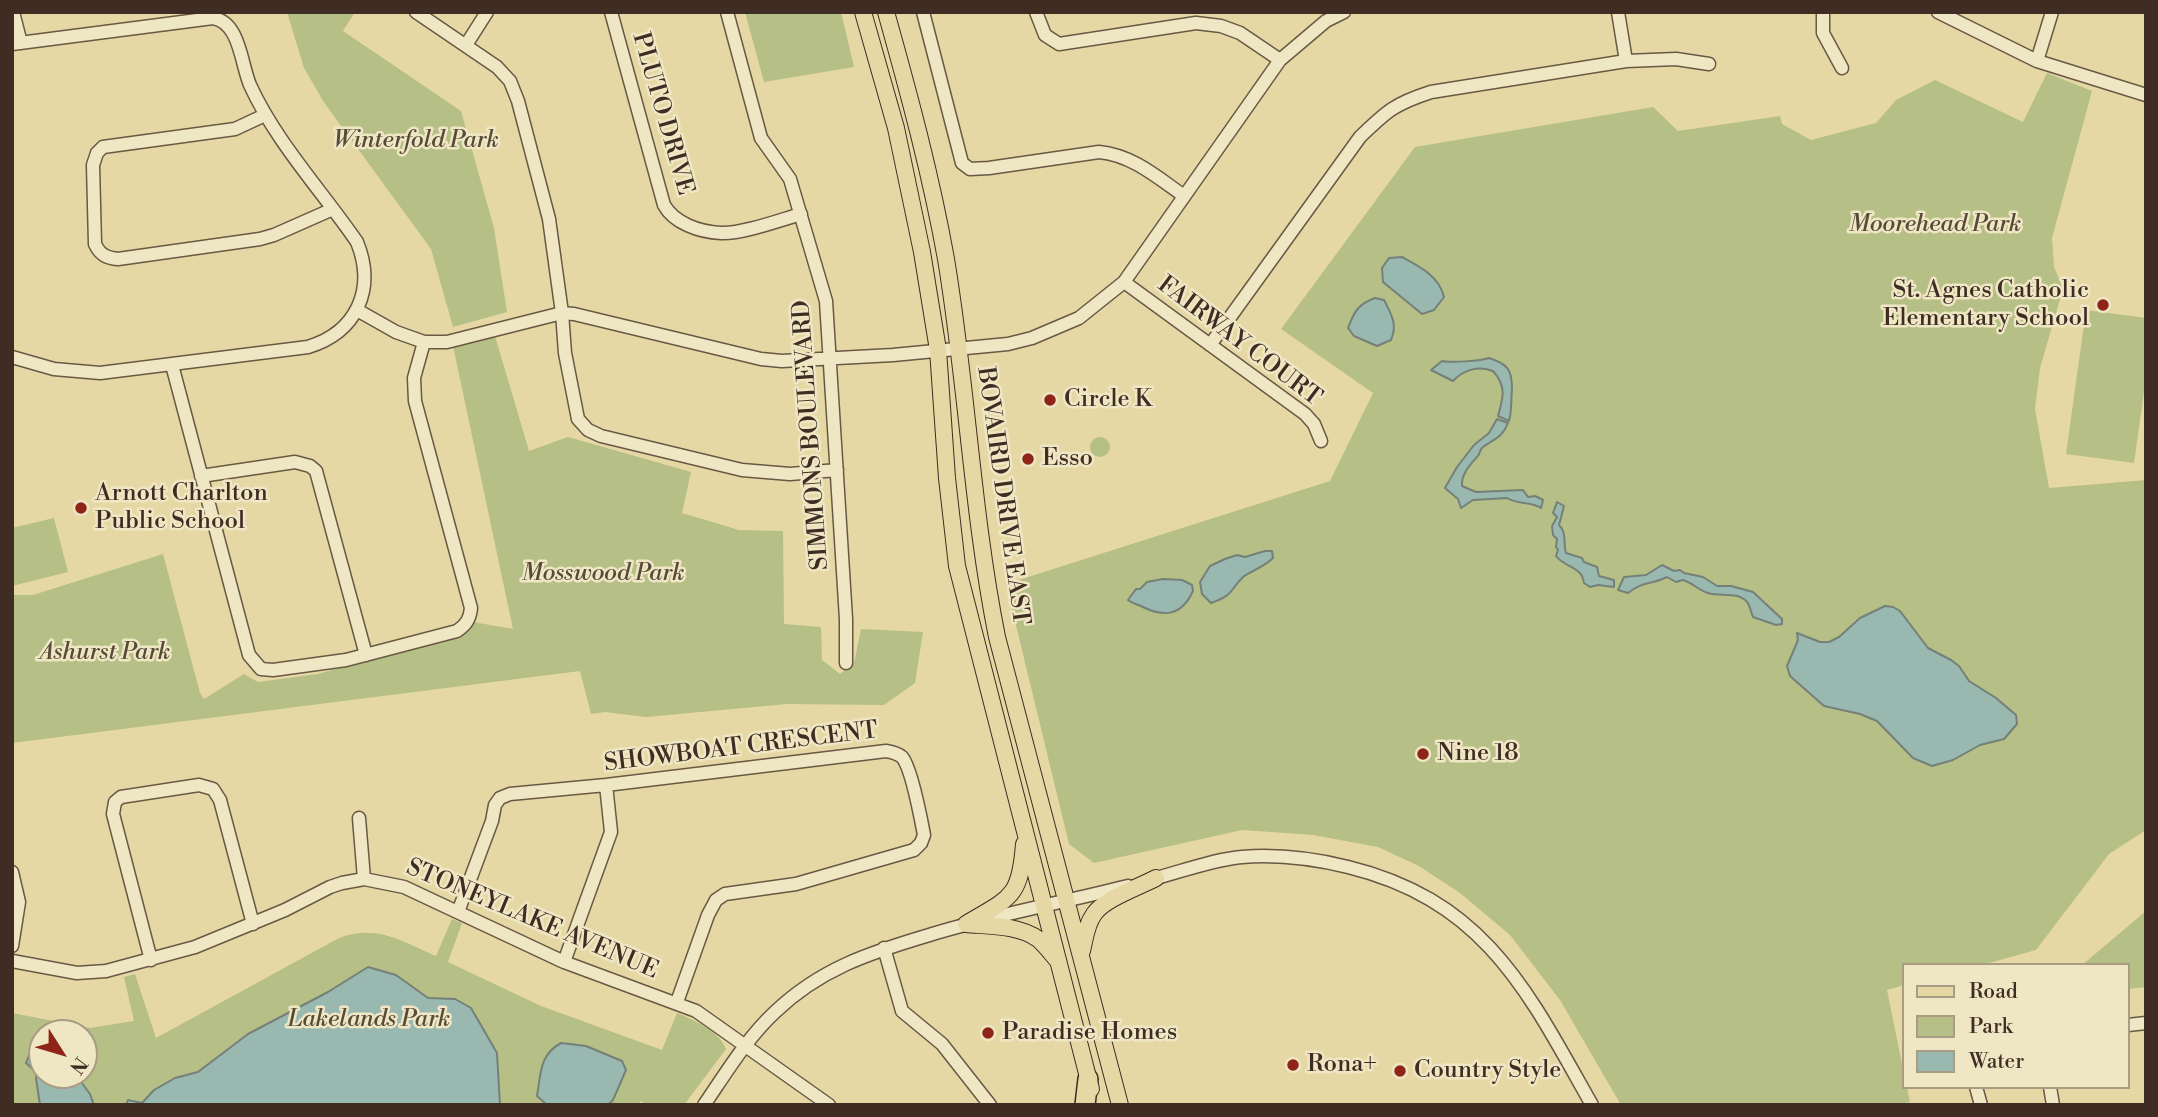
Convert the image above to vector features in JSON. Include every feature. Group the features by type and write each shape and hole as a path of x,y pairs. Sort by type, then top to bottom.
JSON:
{"highway":[{"path":"1085,1105 1088,1079"}],"main road":[{"name":"BOVAIRD DRIVE EAST","path":"863,12 897,128 922,252 938,350 947,478 957,566 1095,1105"},
{"name":"BOVAIRD DRIVE EAST","path":"886,12 918,124 936,207 958,348 986,581 998,637 1120,1105"},
{"path":"966,923 1007,900 1014,892 1022,873 1026,831"},
{"path":"1081,954 1087,927 1094,913 1102,905 1156,878"},
{"path":"966,923 1028,933 1040,941 1060,963"}],"street":[{"path":"12,357 44,367 89,373 114,373 308,347 337,333 357,310 364,288 364,261 357,242 265,115 249,83 231,29 220,19 213,15 17,43 13,12"},
{"path":"416,12 498,67 510,81 518,100 549,219 565,353 578,419 588,430 601,436 742,470 790,474 837,470"},
{"path":"466,45 487,12"},
{"name":"PLUTO DRIVE","path":"611,12 664,205 670,216 684,224 720,233 801,214"},
{"name":"SIMMONS BOULEVARD","path":"727,12 761,138 790,179 826,301 846,619 846,663"},
{"path":"923,12 962,163 970,169 1107,152 1131,160 1184,196"},
{"path":"1036,12 1045,35 1059,44 1196,23 1221,26 1240,33 1280,60"},
{"path":"357,310 396,332 424,342 447,342 562,313 761,359 782,361 1008,344 1032,338 1061,327 1098,306 1124,282 1280,60 1326,21 1344,12"},
{"path":"1618,12 1626,61"},
{"path":"1823,12 1822,33 1842,68"},
{"path":"1938,12 2037,61 2146,95"},
{"path":"2037,61 2052,12"},
{"path":"1210,345 1360,137 1387,111 1404,101 1431,92 1626,61 1676,59 1709,64"},
{"path":"265,115 235,129 103,148 97,153 93,165 97,249 105,256 118,259 244,242 274,235 333,209"},
{"name":"FAIRWAY COURT","path":"1124,282 1305,414 1314,424 1321,441"},
{"path":"172,365 249,655 257,666 274,670 346,660 457,631 470,616 471,608 415,401 414,378 424,342"},
{"path":"201,476 295,462 310,466 316,471 366,655"},
{"name":"SHOWBOAT CRESCENT","path":"458,912 492,821 495,805 500,798 510,794 886,751 901,756 909,772 925,835 921,843 914,850 855,865 803,883 719,896 712,904 677,1002"},
{"path":"150,960 113,814 115,802 121,797 199,785 213,789 217,793 253,924"},
{"path":"564,962 611,832 606,785"},
{"path":"359,818 364,879"},
{"path":"704,1105 746,1046 776,1011 805,987 851,960 966,923 1241,857 1328,862 1377,875 1426,897 1470,928 1508,967 1536,1008 1592,1105"},
{"path":"12,872 19,902 12,946"},
{"name":"STONEYLAKE AVENUE","path":"12,961 86,973 106,971 195,947 304,902 330,887 364,879 404,887 564,962 677,1002 707,1017 829,1105"},
{"path":"884,948 902,1012 942,1044 990,1105"}],"green space":[{"name":"Winterfold Park","path":"287,12 355,12 343,31 461,111 494,228 507,312 453,327 431,249 323,101 304,68"},
{"path":"745,12 841,12 854,67 764,82"},
{"name":"Moorehead Park","path":"2047,73 2092,91 2052,238 2054,267 2063,289 2040,368 2035,409 2049,488 2146,480 2146,830 2109,854 2036,950 1989,963 1902,963 1902,986 1887,990 1902,1064 1902,1089 1907,1089 1910,1102 1891,1105 1621,1105 1560,1000 1510,935 1460,893 1419,866 1378,847 1313,835 1242,830 1094,863 1069,844 1006,584 1330,481 1373,393 1281,329 1415,147 1653,107 1678,131 1780,116 1782,124 1811,140 1876,123 1896,100 1935,80 2023,122"},
{"path":"2086,310 2146,318 2146,378 2134,463 2066,454"},
{"path":"495,336 529,451 568,437 691,472 682,513 739,530 783,531 784,624 821,627 822,660 840,674 854,663 861,629 923,632 915,683 884,705 787,704 646,717 605,712 591,714 580,671 12,743 12,595 33,595 163,554 200,693 204,699 244,674 258,682 318,674 455,635 473,622 513,629 453,346"},
{"path":"1096,437 1104,437 1110,447 1104,457 1096,457 1090,451 1090,443"},
{"path":"54,518 68,572 12,586 12,528"},
{"path":"2146,911 2146,987 2130,989 2130,963 2084,963"},
{"name":"Lakelands Park","path":"452,919 462,923 448,962 541,1006 662,1050 677,1013 712,1032 726,1049 684,1105 647,1105 641,1101 638,1105 12,1105 12,1013 43,1019 28,1019 28,1089 98,1089 98,1027 134,1021 124,977 135,974 156,1038 339,938 365,933 400,940 436,956"}],"water":[{"path":"1402,257 1428,272 1438,283 1444,297 1434,310 1422,314 1383,282 1382,268 1389,258"},
{"path":"1375,298 1384,300 1394,324 1391,340 1377,346 1354,336 1348,328 1357,309"},
{"path":"1489,358 1505,365 1510,372 1512,389 1509,421 1498,416 1502,387 1493,371 1482,368 1472,370 1453,381 1431,370 1442,361"},
{"path":"1497,419 1508,423 1504,432 1482,448 1464,474 1462,486 1476,492 1523,490 1528,497 1535,496 1543,500 1541,508 1507,498 1473,500 1461,508 1458,499 1445,488 1457,467 1474,445 1489,433"},
{"path":"1557,502 1564,506 1559,525 1564,535 1566,553 1597,567 1599,576 1614,580 1614,587 1590,587 1584,583 1577,570 1556,556 1557,539 1553,535 1552,526 1557,517 1553,513"},
{"path":"1272,551 1273,558 1243,577 1228,595 1211,603 1202,594 1200,582 1210,566 1237,555 1245,557"},
{"path":"1662,565 1674,571 1680,570 1703,577 1717,586 1731,586 1753,592 1782,619 1782,624 1776,625 1753,617 1748,603 1739,597 1708,593 1683,580 1676,582 1667,577 1628,593 1618,590 1624,577 1646,575"},
{"path":"1182,580 1192,585 1193,591 1189,599 1178,610 1159,613 1128,600 1136,589 1140,589 1147,582"},
{"path":"1885,606 1900,611 1928,648 1959,666 1969,681 2016,715 2017,724 2004,739 1980,745 1953,760 1932,766 1913,758 1877,721 1860,714 1824,706 1790,676 1787,666 1798,640 1797,633 1820,642 1829,642 1839,637 1860,618"},
{"path":"368,967 396,975 428,998 455,999 471,1008 497,1053 500,1105 126,1105 128,1100 142,1103 154,1090 175,1078 198,1072 248,1034 328,992"},
{"path":"561,1043 586,1046 622,1061 626,1070 613,1100 608,1105 547,1105 537,1096 545,1059"},
{"path":"38,1089 86,1089 94,1105 40,1105"}],"place":[{"name":"St. Agnes Catholic Elementary School","path":"2103,305"},
{"name":"Circle K","path":"1050,400"},
{"name":"Esso","path":"1028,459"},
{"name":"Arnott Charlton Public School","path":"81,508"},
{"name":"Nine 18","path":"1423,754"},
{"name":"Paradise Homes","path":"988,1033"},
{"name":"Rona+","path":"1293,1065"},
{"name":"Country Style","path":"1400,1071"}],"park label":[{"name":"Mosswood Park","path":"603,574"},
{"name":"Ashurst Park","path":"105,653"}]}
